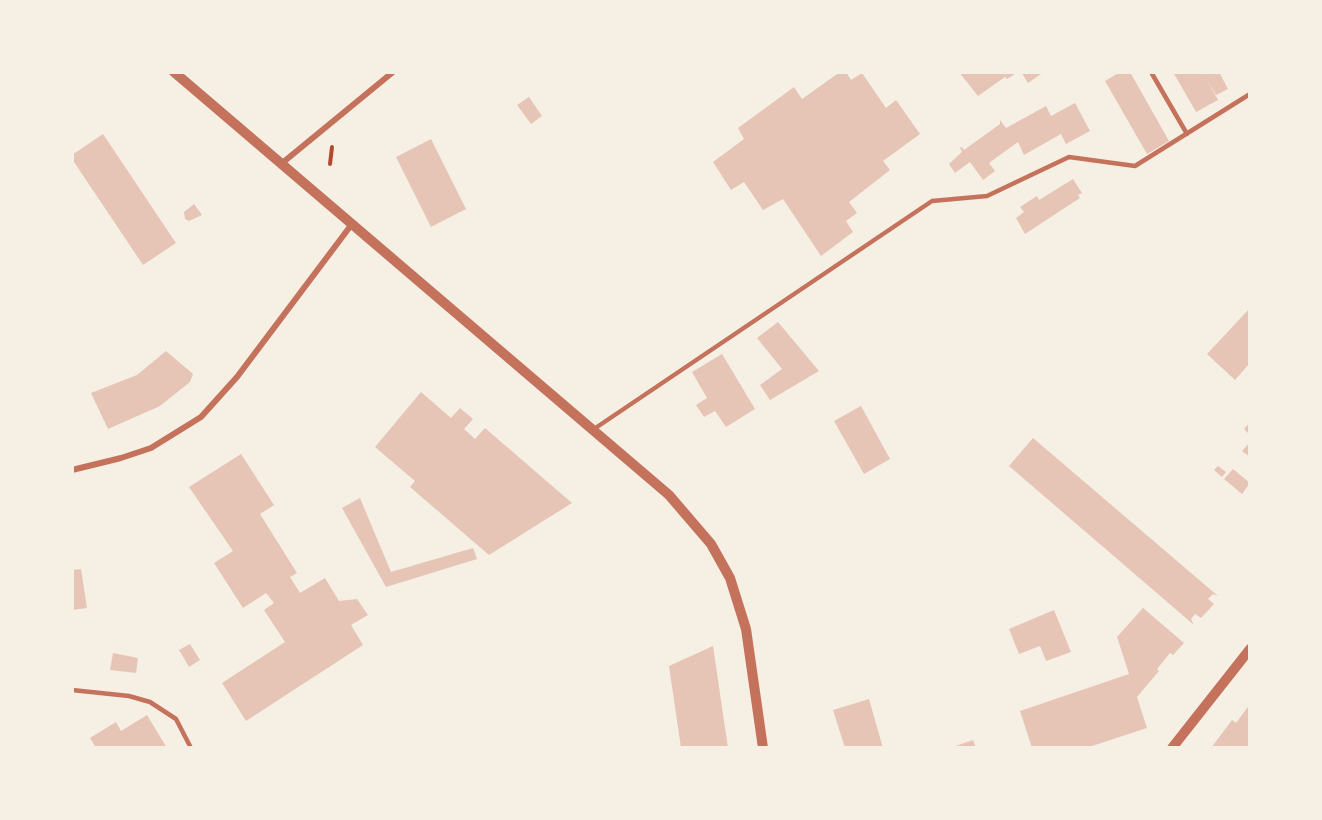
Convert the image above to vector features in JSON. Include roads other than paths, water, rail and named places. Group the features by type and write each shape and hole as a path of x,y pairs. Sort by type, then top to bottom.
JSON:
{"street":[{"path":"174,72 669,495 711,544 730,578 746,629 763,748"},
{"path":"281,164 393,72"},
{"path":"72,470 151,448 201,417 227,391 352,224"},
{"path":"1172,748 1250,649"}],"lane":[{"path":"1151,72 1187,134"},
{"path":"594,429 932,201 987,196 1069,157 1135,166 1250,94"},
{"path":"72,690 129,696 150,702 176,719 191,748"}]}
